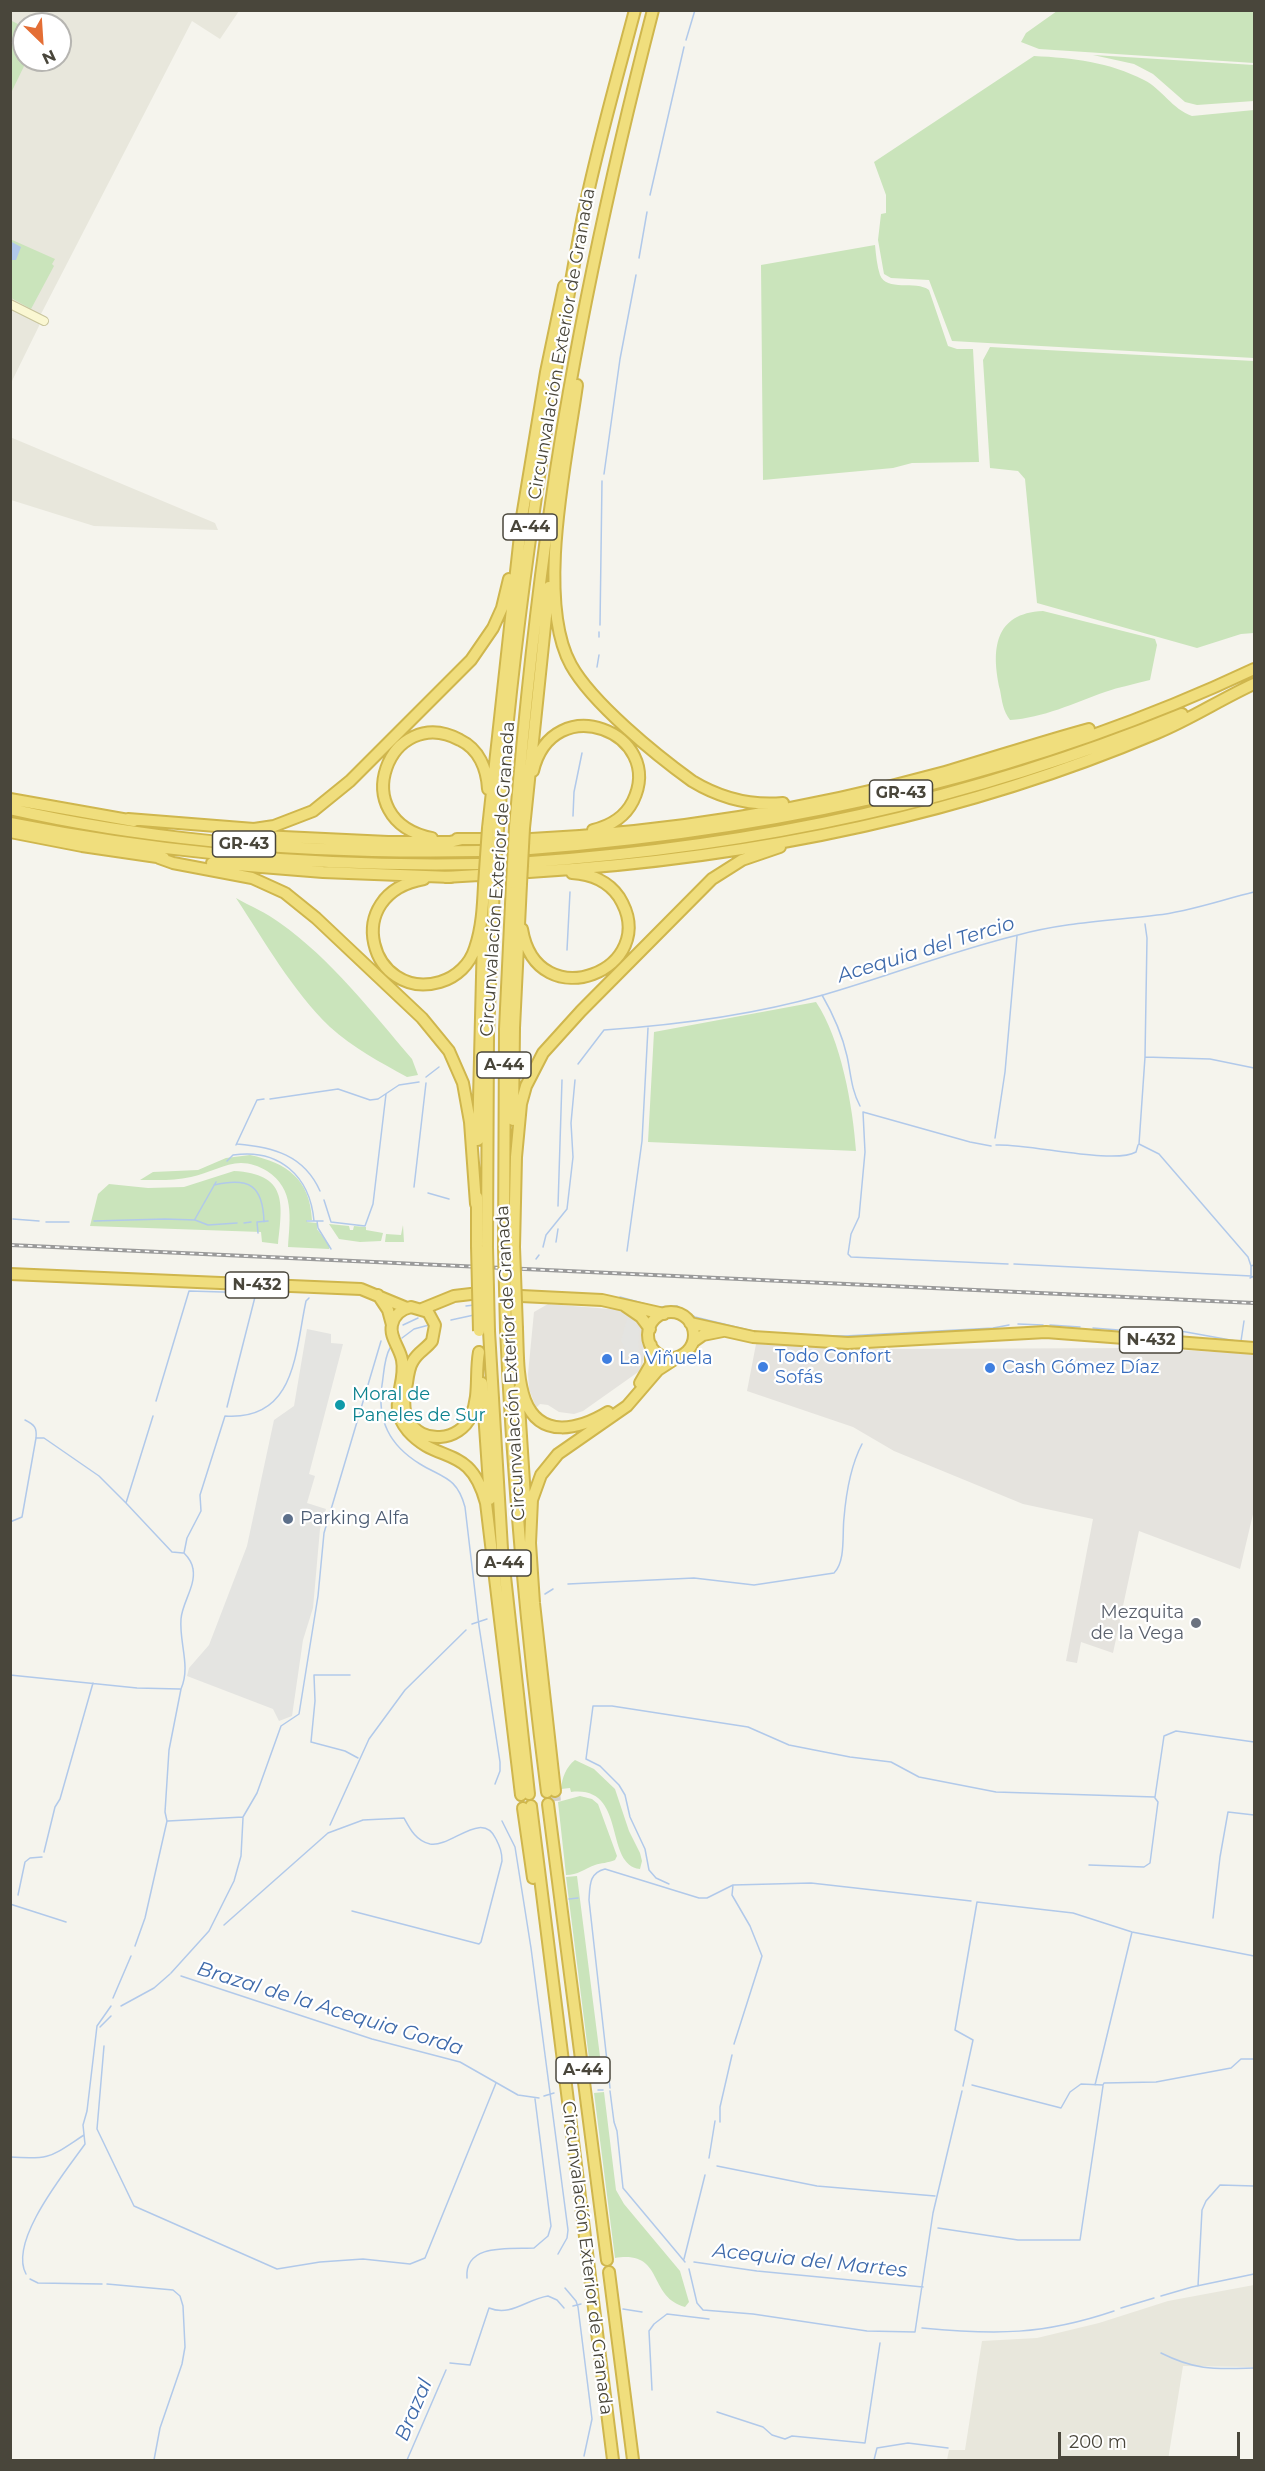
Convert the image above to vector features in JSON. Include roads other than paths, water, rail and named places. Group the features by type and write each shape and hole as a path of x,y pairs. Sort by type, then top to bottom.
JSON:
{"highway":[{"name":"Circunvalación Exterior de Granada","path":"490,1527 500,1631 525,1795 484,1331 482,1247 488,1034 484,877 502,839 511,686 529,535 580,228 635,10"},
{"name":"Circunvalación Exterior de Granada","path":"530,1542 551,1791 528,1641 516,1498 505,1029 508,874 520,827 525,707 538,592 571,377 632,87 653,10"},
{"path":"489,807 522,517 556,318 580,228"},
{"path":"526,797 543,634 588,316 587,302"},
{"path":"10,799 128,819 232,829 264,828 294,820 332,798 471,660 484,643 501,608 522,517"},
{"path":"556,542 554,596 559,636 570,664 580,680 604,707 678,771 707,790 740,801 777,804 840,797"},
{"path":"568,837 747,815 840,797 944,772 1097,726 1254,667"},
{"name":"GR-43","path":"568,837 531,844 609,843 729,827 838,807 907,791 1068,743 1163,709 1254,667"},
{"path":"551,870 690,857 841,831 914,815 1086,761 1159,732 1254,684"},
{"name":"GR-43","path":"551,870 529,867 718,843 793,830 912,804 1037,767 1218,701"},
{"path":"520,827 537,757 543,748 558,733 568,728 591,726 613,733 621,739 633,755 638,786 630,807 614,822 568,837"},
{"path":"481,839 420,835 408,830 393,816 384,797 382,785 388,762 405,741 429,732 442,733 465,742 474,749 485,769 489,807 502,839"},
{"name":"GR-43","path":"10,809 139,832 244,844 366,851 480,851"},
{"path":"128,819 261,837 388,842 450,842 462,839"},
{"name":"GR-43","path":"10,823 145,846 266,860 387,865 484,877"},
{"path":"509,1247 514,1210 521,1104 533,1070 543,1053 712,879 727,868 760,854 841,831"},
{"path":"10,832 159,858 287,870 484,877 476,1204"},
{"path":"159,858 173,863 252,878 285,893 316,918 422,1018 449,1051 463,1083 470,1122 476,1204 482,1247"},
{"path":"508,874 519,902 524,940 534,959 550,972 561,977 584,978 595,975 615,961 622,951 627,932 626,912 609,886 589,876 551,870"},
{"path":"451,877 413,881 391,892 383,901 376,912 373,935 378,956 384,964 400,978 411,983 433,984 446,980 456,974 471,958 476,947 482,915"},
{"path":"514,1210 512,1200 514,1028 519,902"},
{"name":"N-432","path":"10,1273 361,1290 407,1308 422,1309 454,1296 471,1294"},
{"path":"378,1295 388,1310 392,1334 398,1346 403,1369 397,1403 401,1421 420,1441 455,1458 473,1472 483,1491 490,1527"},
{"path":"454,1296 443,1307 435,1324 432,1341 420,1351 411,1363 409,1371 405,1392 405,1411 412,1425 426,1436 435,1438 453,1434 461,1430 471,1415 475,1401 479,1352 484,1331"},
{"name":"N-432","path":"521,1296 569,1297 664,1314 679,1314 690,1323 695,1322 753,1337 848,1343 1046,1332 1254,1348"},
{"name":"N-432","path":"622,1305 640,1317 650,1329"},
{"path":"392,1325 398,1314 407,1308"},
{"path":"422,1309 432,1317 435,1324"},
{"path":"512,1330 525,1402 536,1417 556,1427 575,1427 603,1415 633,1392 651,1364 650,1329 658,1317 664,1314"},
{"path":"690,1323 694,1335 693,1342"},
{"name":"N-432","path":"678,1357 686,1353 693,1342 703,1335 725,1331"},
{"path":"651,1345 659,1355 678,1357"},
{"path":"398,1346 407,1351 420,1351"},
{"path":"479,1352 490,1527"},
{"path":"530,1542 532,1500 541,1475 548,1464 571,1443 627,1406 658,1370 678,1357"},
{"path":"518,1369 521,1451 530,1542"},
{"name":"Circunvalación Exterior de Granada","path":"552,1803 607,2260"},
{"name":"Circunvalación Exterior de Granada","path":"527,1807 541,1923 546,1934 613,2460"},
{"name":"Circunvalación Exterior de Granada","path":"609,2272 633,2460"}],"street":[{"path":"10,304 44,321"}],"water":[{"path":"10,241 21,247 16,260 11,260"}],"waterway":[{"path":"686,40 695,10"},
{"path":"650,195 684,47"},
{"path":"639,258 647,212"},
{"path":"604,474 620,359 636,275"},
{"path":"600,625 602,481"},
{"path":"599,632 599,637"},
{"path":"597,667 599,655"},
{"path":"573,816 574,792 582,753"},
{"path":"567,950 570,892"},
{"name":"Acequia del Tercio","path":"578,1064 604,1030 742,1014 823,995 993,941 1071,925 1169,913 1254,892"},
{"path":"1145,924 1147,938 1145,1057 1210,1059 1254,1068"},
{"path":"995,1138 1005,1072 1017,936"},
{"path":"822,995 843,1040 853,1087 860,1106"},
{"path":"627,1251 642,1141 648,1028"},
{"path":"1145,1057 1139,1144 1159,1154 1248,1257 1251,1266"},
{"path":"426,1077 439,1067"},
{"path":"558,1206 562,1080"},
{"path":"543,1247 546,1235 567,1209 573,1157 571,1123 575,1080"},
{"path":"270,1099 338,1089 370,1100 378,1099 399,1085 419,1082"},
{"path":"414,1187 426,1083"},
{"path":"324,1200 331,1222 365,1226 373,1204 386,1094"},
{"path":"236,1145 257,1100 264,1099"},
{"path":"991,1146 863,1112 865,1152 859,1217 851,1234 848,1254 851,1257 1008,1264"},
{"path":"237,1144 286,1155 305,1169 320,1191"},
{"path":"996,1145 1109,1156 1136,1152 1138,1145"},
{"path":"227,1161 233,1155 250,1154 278,1161 289,1168 299,1178 306,1191 314,1221"},
{"path":"195,1219 216,1182"},
{"path":"214,1185 236,1182 252,1187 261,1199 264,1222"},
{"path":"428,1193 449,1199"},
{"path":"13,1219 39,1221"},
{"path":"94,1221 165,1219 195,1220 208,1225 237,1223"},
{"path":"258,1233 257,1222 268,1221"},
{"path":"307,1221 323,1221"},
{"path":"317,1221 318,1228 331,1249"},
{"path":"46,1222 69,1222"},
{"path":"244,1223 251,1222"},
{"path":"556,1242 558,1229"},
{"path":"536,1259 539,1255"},
{"path":"1014,1264 1251,1276 1251,1266 1254,1265"},
{"path":"1250,1278 1254,1276"},
{"path":"156,1401 189,1291 256,1293 227,1407"},
{"path":"620,1297 657,1307 677,1306 695,1317 757,1332"},
{"path":"135,1946 145,1918 167,1821 165,1812 169,1750 185,1672 181,1619 193,1575 191,1562 184,1553 187,1538 201,1511 200,1495 225,1416 248,1415 266,1407 279,1395 288,1380 294,1361 306,1301 309,1298"},
{"path":"466,1306 474,1305"},
{"path":"451,1320 474,1315"},
{"path":"403,1325 418,1318"},
{"path":"1241,1341 1244,1321"},
{"path":"1018,1324 1043,1325"},
{"path":"402,1338 414,1329 429,1325"},
{"path":"798,1335 845,1336 993,1328 1009,1325"},
{"path":"1050,1325 1080,1327"},
{"path":"1093,1328 1157,1333"},
{"path":"1175,1330 1236,1341"},
{"path":"168,1821 243,1817 257,1793 281,1726 299,1714 318,1596 324,1533 381,1341"},
{"path":"390,1348 385,1361 381,1398 381,1409 388,1430 393,1440 409,1457 453,1484 462,1497 465,1507 479,1626 500,1762 500,1771 495,1784"},
{"path":"153,1416 126,1503 172,1552 183,1553"},
{"path":"10,1522 22,1517 36,1438 35,1427 25,1420"},
{"path":"37,1438 44,1438 99,1476 126,1503"},
{"path":"568,1584 694,1578 754,1585 834,1573 842,1555 845,1509 850,1480 862,1444"},
{"path":"545,1594 553,1589"},
{"path":"472,1624 487,1619"},
{"path":"330,1825 369,1739 405,1690 466,1630"},
{"path":"10,1675 137,1688 180,1689"},
{"path":"350,1675 314,1675 315,1701 311,1742 345,1751 358,1758"},
{"path":"44,1852 55,1807 60,1799 93,1683"},
{"path":"669,1884 656,1878 649,1870 645,1849 630,1817 625,1795 619,1785 600,1766 586,1759 593,1706 612,1706 748,1727 789,1745 850,1757 891,1762 919,1777 996,1792 1155,1797 1164,1736 1176,1731 1254,1742"},
{"path":"1089,1865 1144,1867 1150,1863 1158,1802 1155,1798"},
{"path":"1213,1918 1228,1812 1254,1815"},
{"path":"171,1973 209,1931 234,1881 241,1856 243,1818"},
{"path":"224,1925 328,1833 363,1820 404,1818 417,1837 430,1844 447,1841 475,1828 490,1831 497,1842 502,1861 479,1944 352,1911"},
{"path":"502,1821 515,1847 531,1948 568,2230 567,2238 558,2254"},
{"path":"18,1895 25,1862 30,1858 42,1857"},
{"path":"610,2088 589,1900 591,1880 596,1873 605,1869 699,1898 707,1898 733,1885 811,1883 971,1901"},
{"path":"733,1885 732,1895 750,1926 762,1956 734,2044"},
{"path":"569,1899 578,1898"},
{"path":"963,2086 973,2040 955,2030 977,1902 1073,1913 1132,1932 1254,1956"},
{"path":"10,1904 66,1922"},
{"path":"1095,2085 1132,1932"},
{"path":"113,1998 131,1956"},
{"name":"Brazal de la Acequia Gorda","path":"121,2006 154,1988 170,1974"},
{"name":"Brazal de la Acequia Gorda","path":"181,1976 372,2039 460,2062 518,2095 539,2098"},
{"path":"26,2274 23,2260 25,2244 32,2225 53,2188 85,2144 83,2125 87,2111 97,2026 111,2006"},
{"name":"Brazal de la Acequia Gorda","path":"100,2027 111,2016"},
{"path":"104,2046 97,2129 134,2206 277,2269 320,2262 363,2259 410,2264 425,2258 496,2083"},
{"path":"720,2122 720,2107 732,2055"},
{"name":"Acequia del Martes","path":"972,2085 1061,2108 1070,2092 1081,2084 1156,2082 1231,2068 1241,2059 1254,2059"},
{"name":"Acequia del Martes","path":"938,2228 1018,2240 1080,2240 1103,2086"},
{"path":"598,2090 603,2090"},
{"name":"Acequia del Martes","path":"610,2091 623,2188 685,2262"},
{"name":"Acequia del Martes","path":"689,2269 697,2303 703,2310 753,2314 867,2331 915,2332 933,2213 962,2091"},
{"path":"544,2096 554,2093"},
{"path":"467,2278 468,2267 481,2253 490,2250 534,2248 548,2236 551,2226 535,2099"},
{"path":"709,2158 715,2121"},
{"path":"10,2157 34,2158 50,2155 84,2135"},
{"name":"Acequia del Martes","path":"717,2166 817,2186 935,2196"},
{"name":"Acequia del Martes","path":"684,2259 705,2175"},
{"path":"1198,2286 1202,2210 1206,2201 1220,2185 1254,2186"},
{"name":"Acequia del Martes","path":"694,2262 757,2271 923,2287"},
{"path":"1161,2296 1254,2274"},
{"path":"30,2279 38,2283 102,2284"},
{"path":"107,2284 173,2290 180,2296 183,2306 185,2347 182,2364 160,2428 154,2460"},
{"path":"565,2288 578,2307 592,2419 584,2456"},
{"name":"Brazal","path":"450,2363 470,2365 489,2308 512,2309 548,2296 557,2300 564,2308"},
{"path":"1121,2308 1154,2298"},
{"path":"573,2306 581,2304"},
{"path":"623,2309 642,2312"},
{"path":"922,2328 973,2332 1042,2329 1114,2311"},
{"path":"652,2390 649,2331 654,2324 667,2314 709,2319"},
{"path":"717,2412 763,2427 772,2435 785,2439 792,2436 865,2443 880,2343"},
{"path":"1161,2353 1185,2363 1206,2368 1254,2368"},
{"name":"Brazal","path":"407,2460 446,2370"},
{"path":"874,2460 877,2448 908,2443 948,2448"}],"tunnel":[{"path":"555,1791 556,1803"}],"railway":[{"path":"10,1245 1254,1303"}],"place":[{"name":"La Viñuela","path":"607,1359"},
{"name":"Todo Confort Sofás","path":"763,1367"},
{"name":"Cash Gómez Díaz","path":"990,1368"},
{"name":"Moral de Paneles de Sur","path":"340,1405"},
{"name":"Parking Alfa","path":"288,1519"},
{"name":"Mezquita de la Vega","path":"1196,1623"}]}
